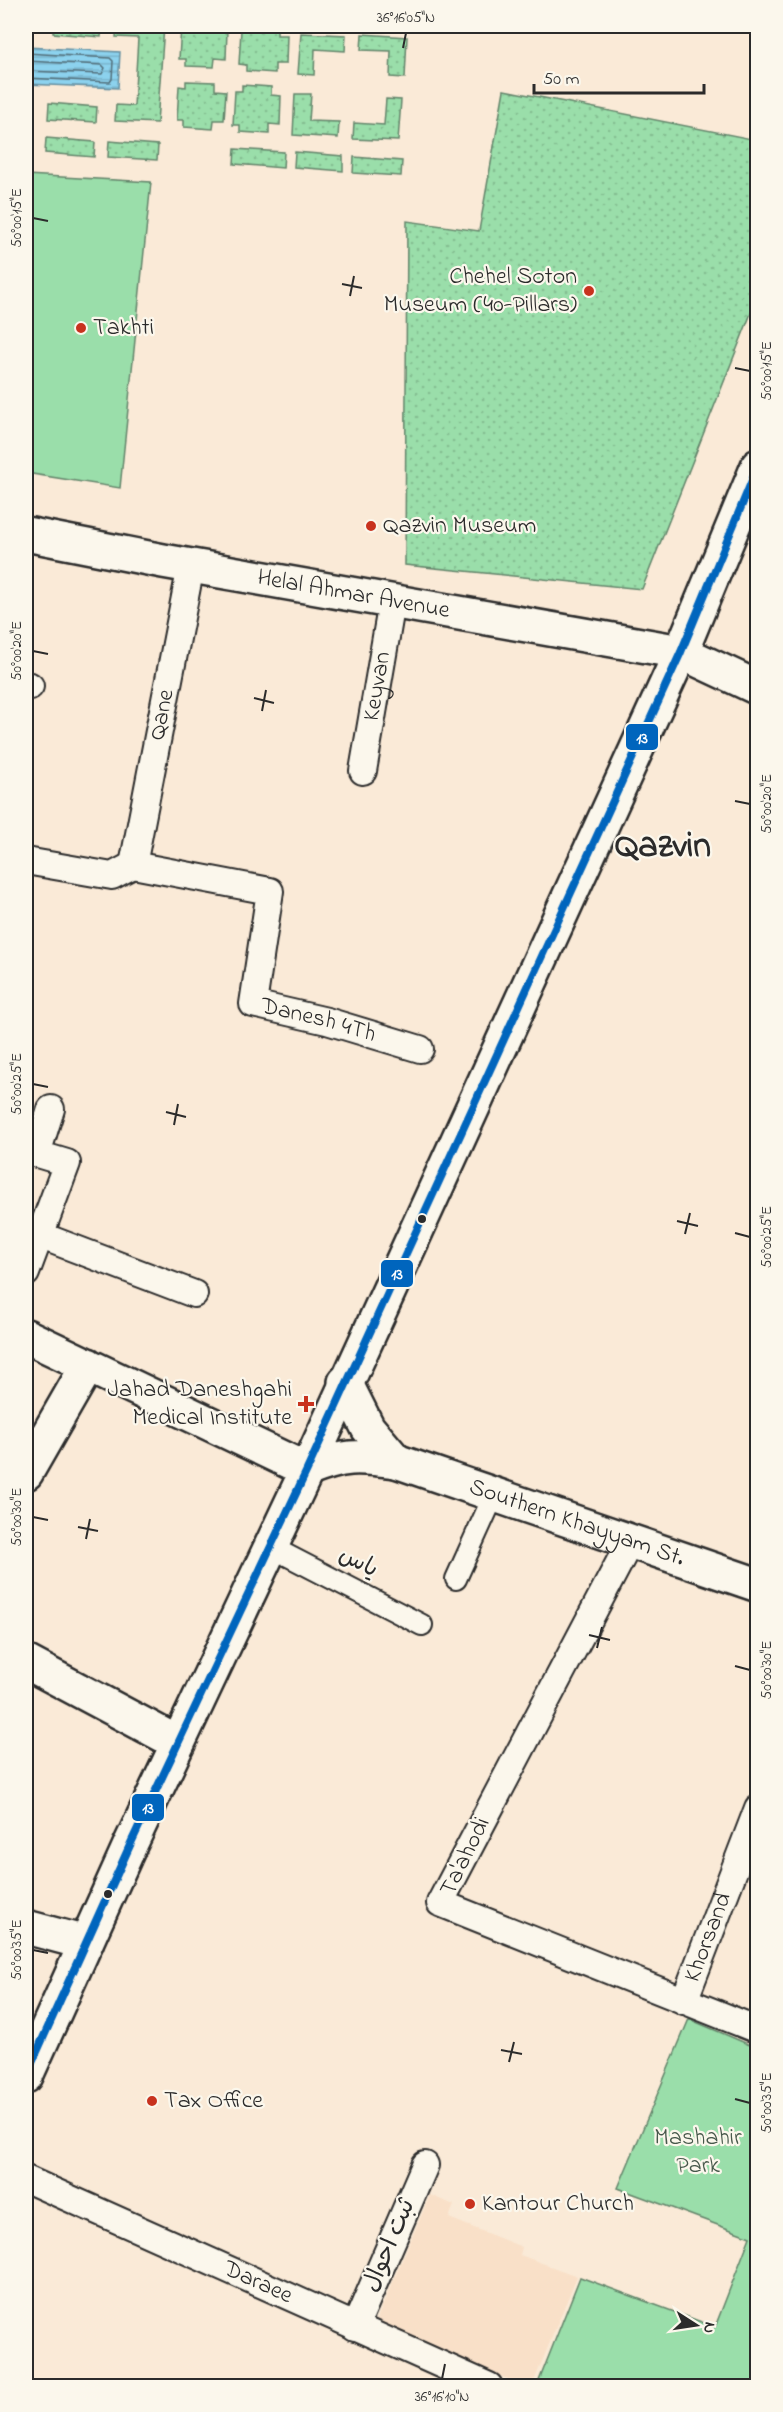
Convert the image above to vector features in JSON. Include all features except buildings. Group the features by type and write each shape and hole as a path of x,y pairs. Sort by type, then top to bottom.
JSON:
{"main road":[{"path":"26,2076 178,1743 307,1470 345,1382 681,652 758,466"},
{"name":"Helal Ahmar Avenue","path":"26,534 191,566 681,652 758,688"},
{"path":"26,1336 307,1470"},
{"path":"26,1473 88,1365"},
{"path":"345,1382 368,1428 396,1461"},
{"name":"Southern Khayyam St.","path":"307,1470 336,1459 357,1456 396,1461 758,1585"},
{"path":"26,1662 178,1743"},
{"path":"26,1927 86,1943"}],"street":[{"name":"Qane","path":"133,865 191,566"},
{"name":"Keyvan","path":"363,771 392,602"},
{"path":"26,861 55,868 112,876 133,865"},
{"name":"Danesh 4Th","path":"133,865 270,891 253,1004 327,1021 420,1049"},
{"path":"26,1273 67,1163 37,1154 51,1109"},
{"path":"39,1235 194,1294"},
{"path":"456,1579 494,1495"},
{"name":"Ta'ahodi","path":"630,1542 440,1904 758,2030"},
{"name":"یاس","path":"271,1547 422,1625"},
{"name":"Khorsand","path":"684,2001 758,1808"},
{"name":"ثبت احوال","path":"355,2326 425,2165"},
{"name":"Daraee","path":"26,2179 489,2386"}],"shaded area":[{"path":"430,2195 454,2205 449,2218 522,2247 520,2255 577,2276 532,2386 523,2386 376,2321"}],"green space":[{"path":"53,26 102,26 101,37 53,33"},
{"path":"117,26 164,26 157,123 115,121 116,105 134,106 138,38 116,37"},
{"path":"181,26 216,26 217,29 227,30 226,59 215,58 214,67 186,66 186,59 179,59"},
{"path":"248,26 277,26 277,35 287,35 286,64 275,64 275,73 246,71 246,65 239,64 241,30 247,30"},
{"path":"301,33 346,35 345,51 315,49 314,75 298,74"},
{"path":"362,34 407,37 405,78 390,77 391,51 361,50"},
{"path":"186,81 215,82 215,90 226,91 224,120 214,120 213,129 184,127 184,120 177,120 179,86 186,87"},
{"path":"242,85 271,87 271,95 281,96 280,125 269,124 269,134 240,132 240,125 233,125 235,91 242,91"},
{"path":"504,90 757,140 757,298 642,589 405,565 407,221 479,231"},
{"path":"295,94 311,94 309,121 339,122 338,138 293,135"},
{"path":"386,99 401,100 398,141 353,139 354,123 384,125"},
{"path":"49,103 97,107 96,122 48,119"},
{"path":"46,138 95,142 94,157 45,153"},
{"path":"109,141 158,145 157,160 108,157"},
{"path":"235,149 284,152 283,168 234,164"},
{"path":"295,152 343,156 343,171 294,167"},
{"path":"354,157 402,161 401,176 353,173"},
{"name":"Takhti","path":"26,175 151,182 120,488 26,473"},
{"name":"Mashahir Park","path":"689,2019 757,2048 757,2386 537,2386 580,2277 715,2327 750,2237 618,2188"}],"water":[{"path":"26,47 120,52 118,88 26,84"}],"transit line":[{"name":"13","path":"26,2076 131,1843 307,1470 681,652 758,466"}],"place":[{"name":"Chehel Soton Museum (40-Pillars)","path":"589,291"},
{"name":"Takhti","path":"81,328"},
{"name":"Qazvin Museum","path":"371,526"},
{"name":"Jahad Daneshgahi Medical Institute","path":"306,1404"},
{"name":"Tax Office","path":"152,2101"},
{"name":"Kantour Church","path":"470,2204"}],"district":[{"name":"Qazvin","path":"663,847"}]}
